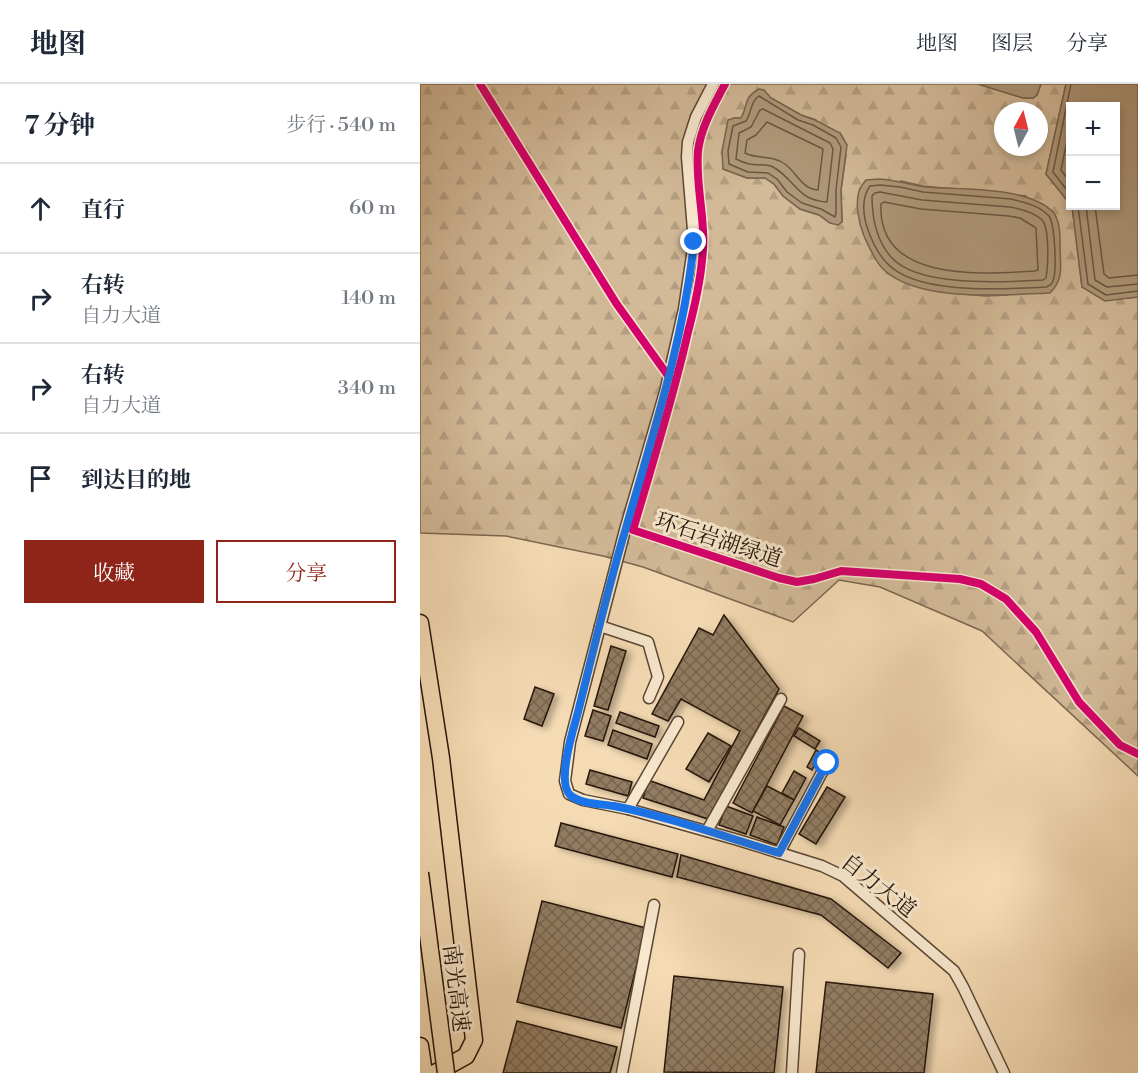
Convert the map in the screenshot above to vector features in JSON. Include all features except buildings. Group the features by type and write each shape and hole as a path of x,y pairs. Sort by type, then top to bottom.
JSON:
{"highway":[{"path":"420,623 442,770 474,1040 466,1056 435,1073"},
{"name":"南光高速","path":"420,873 446,1073"},
{"name":"南光高速","path":"420,1046 424,1073"}],"street":[{"name":"自力大道","path":"713,84 696,117 688,141 687,157 694,242 684,309 665,392 625,530 570,742 566,789 573,797 628,809 707,831 822,866 843,876 954,971 1004,1073"},
{"path":"600,626 648,642 658,677 649,698"},
{"path":"707,831 781,699"},
{"path":"628,809 678,722"},
{"path":"779,853 827,763"},
{"path":"622,1073 654,904"},
{"path":"792,1073 799,954"}],"green space":[{"path":"420,84 978,84 1023,98 1033,98 1037,95 1041,84 1066,84 1046,174 1066,199 1066,210 1072,210 1082,287 1124,298 1138,297 1138,776 982,631 880,587 839,580 793,622 643,567 603,556 506,536 420,533","holes":["771,98 801,115 816,120 846,155 841,190 842,222 830,223 819,215 800,209 765,178 747,178 723,169 734,118 741,118 746,110","901,181 923,186 1026,196 1008,295 985,296 934,291 898,279"]}],"water":[{"path":"978,84 1041,84 1037,95 1033,98 1023,98"},
{"path":"1066,84 1138,84 1138,297 1105,301 1082,287 1072,210 1120,210 1120,102 1066,102 1066,199 1046,174"},
{"path":"759,89 801,115 840,133 847,145 841,190 842,222 838,225 830,223 819,215 800,209 765,178 747,178 723,169 722,151 728,120 741,118 748,99"},
{"path":"880,179 926,187 1010,193 1041,203 1055,215 1060,234 1061,268 1054,288 1050,293 962,294 916,287 897,279 882,268 874,257 862,231 858,214 857,202 861,187 866,180"}],"cycle path":[{"path":"480,84 616,303 669,377"},
{"name":"环石岩湖绿道","path":"725,84 705,125 698,151 703,246 696,296 676,382 633,530 797,582 841,571 960,579 981,584 1006,599 1036,632 1079,702 1120,745 1138,754"}],"route":[{"path":"694,242 675,353 625,530 570,742 566,789 573,797 628,809 779,853 827,763"}]}
